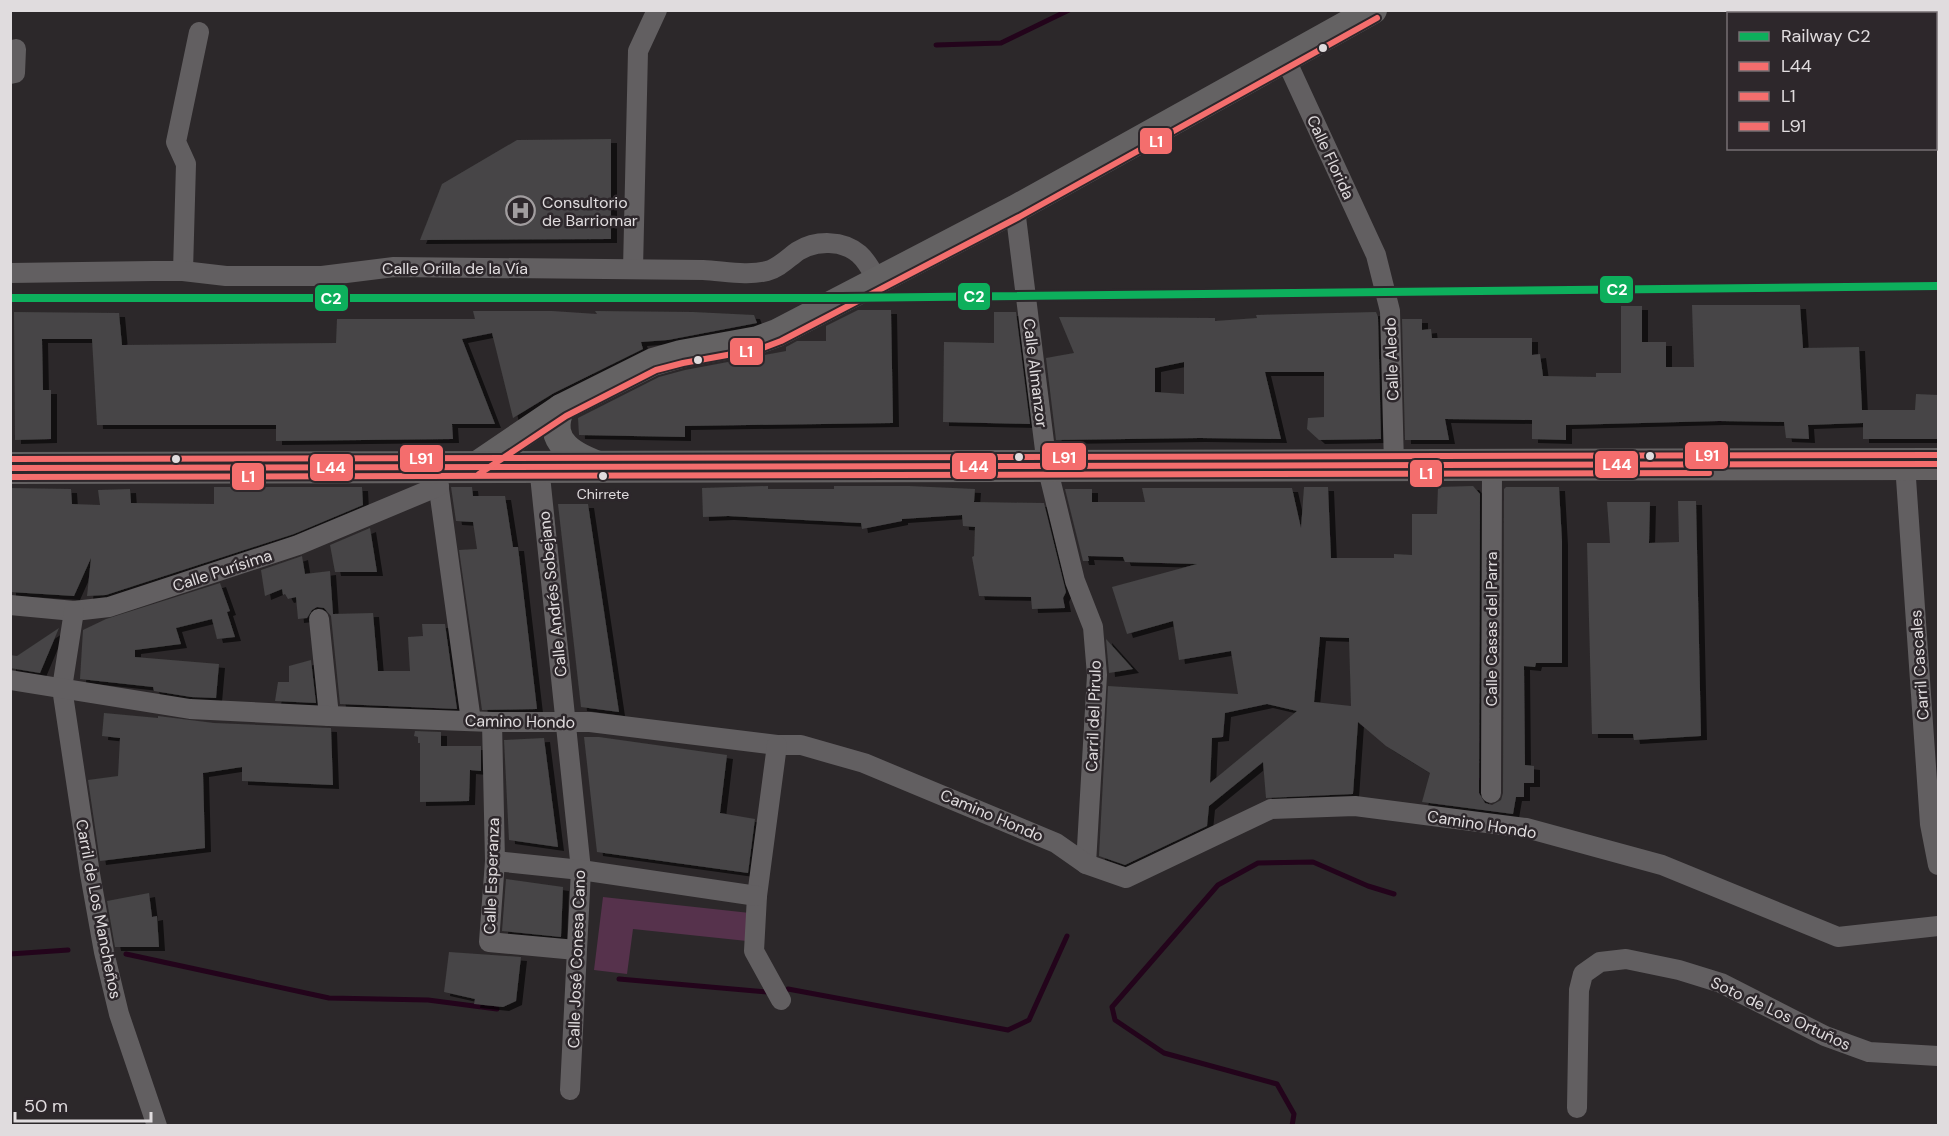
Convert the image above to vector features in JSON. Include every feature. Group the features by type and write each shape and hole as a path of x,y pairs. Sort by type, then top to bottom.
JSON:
{"main road":[{"path":"474,467 561,408 667,357 767,337 1015,209 1373,10"},
{"path":"561,408 556,422 559,438 575,454 604,466"},
{"path":"10,468 437,476 474,467 539,466 1938,464"},
{"path":"539,466 569,484 657,485 656,466"}],"street":[{"path":"633,269 638,51 657,10"},
{"path":"183,272 186,164 176,142 199,32"},
{"path":"10,74 15,72 16,49"},
{"name":"Calle Florida","path":"1286,60 1376,255"},
{"name":"Calle Almanzor","path":"1015,209 1047,466"},
{"name":"Calle Orilla de la Vía","path":"10,273 183,272 226,276 322,276 394,267 633,269 760,273 771,270 812,245 825,243 851,248 859,254 877,280"},
{"name":"Calle Aledo","path":"1376,255 1390,311 1394,465"},
{"name":"Carril Cascales","path":"1905,464 1930,824 1938,865"},
{"name":"Calle Casas del Parra","path":"1491,793 1492,465"},
{"name":"Calle Andrés Sobejano","path":"539,466 566,721"},
{"name":"Carril del Pirulo","path":"1047,466 1075,581 1094,637 1097,675 1086,864"},
{"path":"437,476 471,720"},
{"name":"Calle Purísima","path":"10,605 74,611 110,607 298,545 437,476"},
{"path":"62,688 74,611"},
{"path":"319,619 330,716"},
{"name":"Camino Hondo","path":"10,680 190,709 492,722 566,721 777,745 801,745 864,763 1056,843 1086,864 1126,878 1271,809 1355,806 1526,828 1651,862 1838,936 1938,926"},
{"name":"Carril de Los Mancheños","path":"62,688 104,952 119,1014 157,1125"},
{"name":"Calle José Conesa Cano","path":"566,721 581,870 570,1090"},
{"name":"Calle Esperanza","path":"492,722 495,861 489,942 576,950"},
{"path":"777,745 757,896 754,951 782,1000"},
{"path":"495,861 581,870 757,896"},
{"name":"Soto de Los Ortuños","path":"1577,1108 1579,990 1583,974 1600,962 1626,958 1679,970 1721,983 1825,1036 1869,1052 1938,1056"}],"shaded area":[{"path":"603,897 750,913 747,941 633,929 627,974 594,970"}],"building":[{"name":"Consultorio de Barriomar","path":"611,139 611,239 420,240 442,184 517,140"},
{"path":"1692,305 1800,305 1803,348 1859,347 1862,410 1915,410 1916,394 1938,395 1938,439 1863,439 1863,423 1808,425 1809,439 1786,438 1784,422 1719,421 1566,425 1566,440 1532,439 1532,420 1445,419 1449,440 1405,440 1402,319 1422,319 1422,330 1431,329 1432,338 1532,338 1532,355 1540,354 1543,376 1596,377 1596,373 1621,373 1621,306 1642,306 1642,342 1666,342 1666,367 1694,367"},
{"path":"858,310 891,310 893,423 685,426 685,437 579,435 578,418 659,377 786,351 786,347 797,341 826,341 826,326"},
{"path":"473,311 552,311 597,314 595,311 693,312 754,315 757,323 668,340 641,342 643,349 554,393 513,418 492,333 462,339 495,424 452,424 453,439 276,441 276,425 97,425 92,339 42,339 43,390 51,390 51,439 15,440 14,312 119,313 122,345 336,343 337,319 475,319"},
{"path":"994,312 1016,312 1030,424 943,422 944,342 994,343"},
{"path":"1376,312 1378,317 1381,439 1319,440 1307,429 1308,418 1324,417 1324,372 1265,372 1281,439 1056,440 1046,358 1074,353 1059,317 1215,318 1215,321 1257,318 1256,315","holes":["1184,362 1184,394 1155,392 1155,368"]},
{"path":"768,486 768,489 909,486 975,489 974,502 1044,503 1066,592 1063,598 1065,608 1032,609 1031,597 979,596 972,557 974,556 975,527 963,526 962,515 902,519 902,521 862,529 861,523 728,516 703,517 702,488"},
{"path":"1473,486 1480,494 1479,793 1485,803 1492,805 1501,800 1503,793 1504,489 1506,487 1559,487 1562,541 1562,663 1536,663 1535,667 1524,666 1525,765 1534,766 1534,783 1524,783 1524,797 1516,797 1513,814 1422,802 1430,773 1386,746 1358,722 1353,794 1266,798 1263,762 1209,806 1207,826 1125,865 1099,856 1108,686 1238,694 1231,651 1179,660 1173,621 1127,634 1112,587 1197,564 1125,562 1123,557 1088,556 1089,561 1083,561 1065,489 1092,489 1092,502 1145,502 1142,488 1292,488 1301,528 1304,487 1328,487 1331,558 1394,558 1394,554 1412,555 1412,514 1437,514 1438,487","holes":["1320,637 1349,638 1351,706 1314,702","1267,704 1297,711 1210,783 1212,738 1223,737 1225,713"]},
{"path":"214,487 362,487 363,505 294,534 106,595 87,596 91,558 74,596 10,592 10,488 71,489 72,504 100,505 98,490 130,489 131,503 214,504"},
{"path":"451,487 472,487 473,496 505,496 513,547 518,547 537,709 482,710 459,550 477,549 473,522 456,521"},
{"path":"1678,501 1696,501 1701,736 1634,740 1633,734 1592,734 1587,543 1610,543 1607,502 1650,502 1649,543 1679,542"},
{"path":"558,504 588,504 619,712 581,707"},
{"path":"370,528 377,572 335,572 330,545"},
{"path":"302,556 305,574 330,571 333,614 373,613 378,671 410,671 408,637 423,636 422,624 445,624 457,709 340,704 331,616 324,608 317,607 307,618 298,619 296,597 288,599 285,594 283,595 282,589 265,596 261,570"},
{"path":"220,583 230,611 227,612 235,637 217,639 212,619 176,628 181,644 135,650 135,657 219,664 216,698 191,697 154,691 153,687 80,679 83,630 106,619"},
{"path":"59,628 40,673 10,668 10,655 17,656"},
{"path":"1106,639 1133,669 1109,673"},
{"path":"311,660 316,703 275,701 278,682 289,682 289,666"},
{"path":"104,713 158,718 158,716 214,723 331,728 333,785 242,781 242,767 203,773 205,848 100,861 88,780 118,776 120,738 102,736"},
{"path":"415,731 441,732 441,746 481,746 481,771 470,770 469,801 420,802 420,743 418,743 418,737 414,736"},
{"path":"584,737 599,737 727,755 720,813 755,819 748,873 597,852"},
{"path":"544,738 558,847 509,840 504,740"},
{"path":"506,879 563,887 561,937 502,931"},
{"path":"149,893 152,917 157,916 159,947 115,947 107,901"},
{"path":"449,952 521,957 516,1001 503,1007 474,1004 475,999 444,992"}],"waterway":[{"path":"936,45 1001,43 1069,10"},
{"path":"1292,1126 1294,1114 1277,1084 1164,1053 1115,1020 1112,1007 1218,885 1258,863 1313,862 1368,886 1394,894"},
{"path":"788,989 1008,1030 1029,1020 1067,936"},
{"path":"10,954 68,950"},
{"path":"126,954 329,998 428,1000 497,1009"},
{"path":"619,979 767,992"}],"rail line":[{"name":"C2","path":"10,298 841,298 1938,286"}],"transit line":[{"name":"L1","path":"479,474 566,416 656,370 760,349 781,341 1019,217 1377,18"},
{"name":"L91","path":"10,459 1938,455"},
{"name":"L44","path":"10,468 1938,464"},
{"name":"L1","path":"10,477 1709,473"}],"place":[{"name":"Consultorio de Barriomar","path":"521,211"},
{"name":"Chirrete","path":"603,476"}]}
